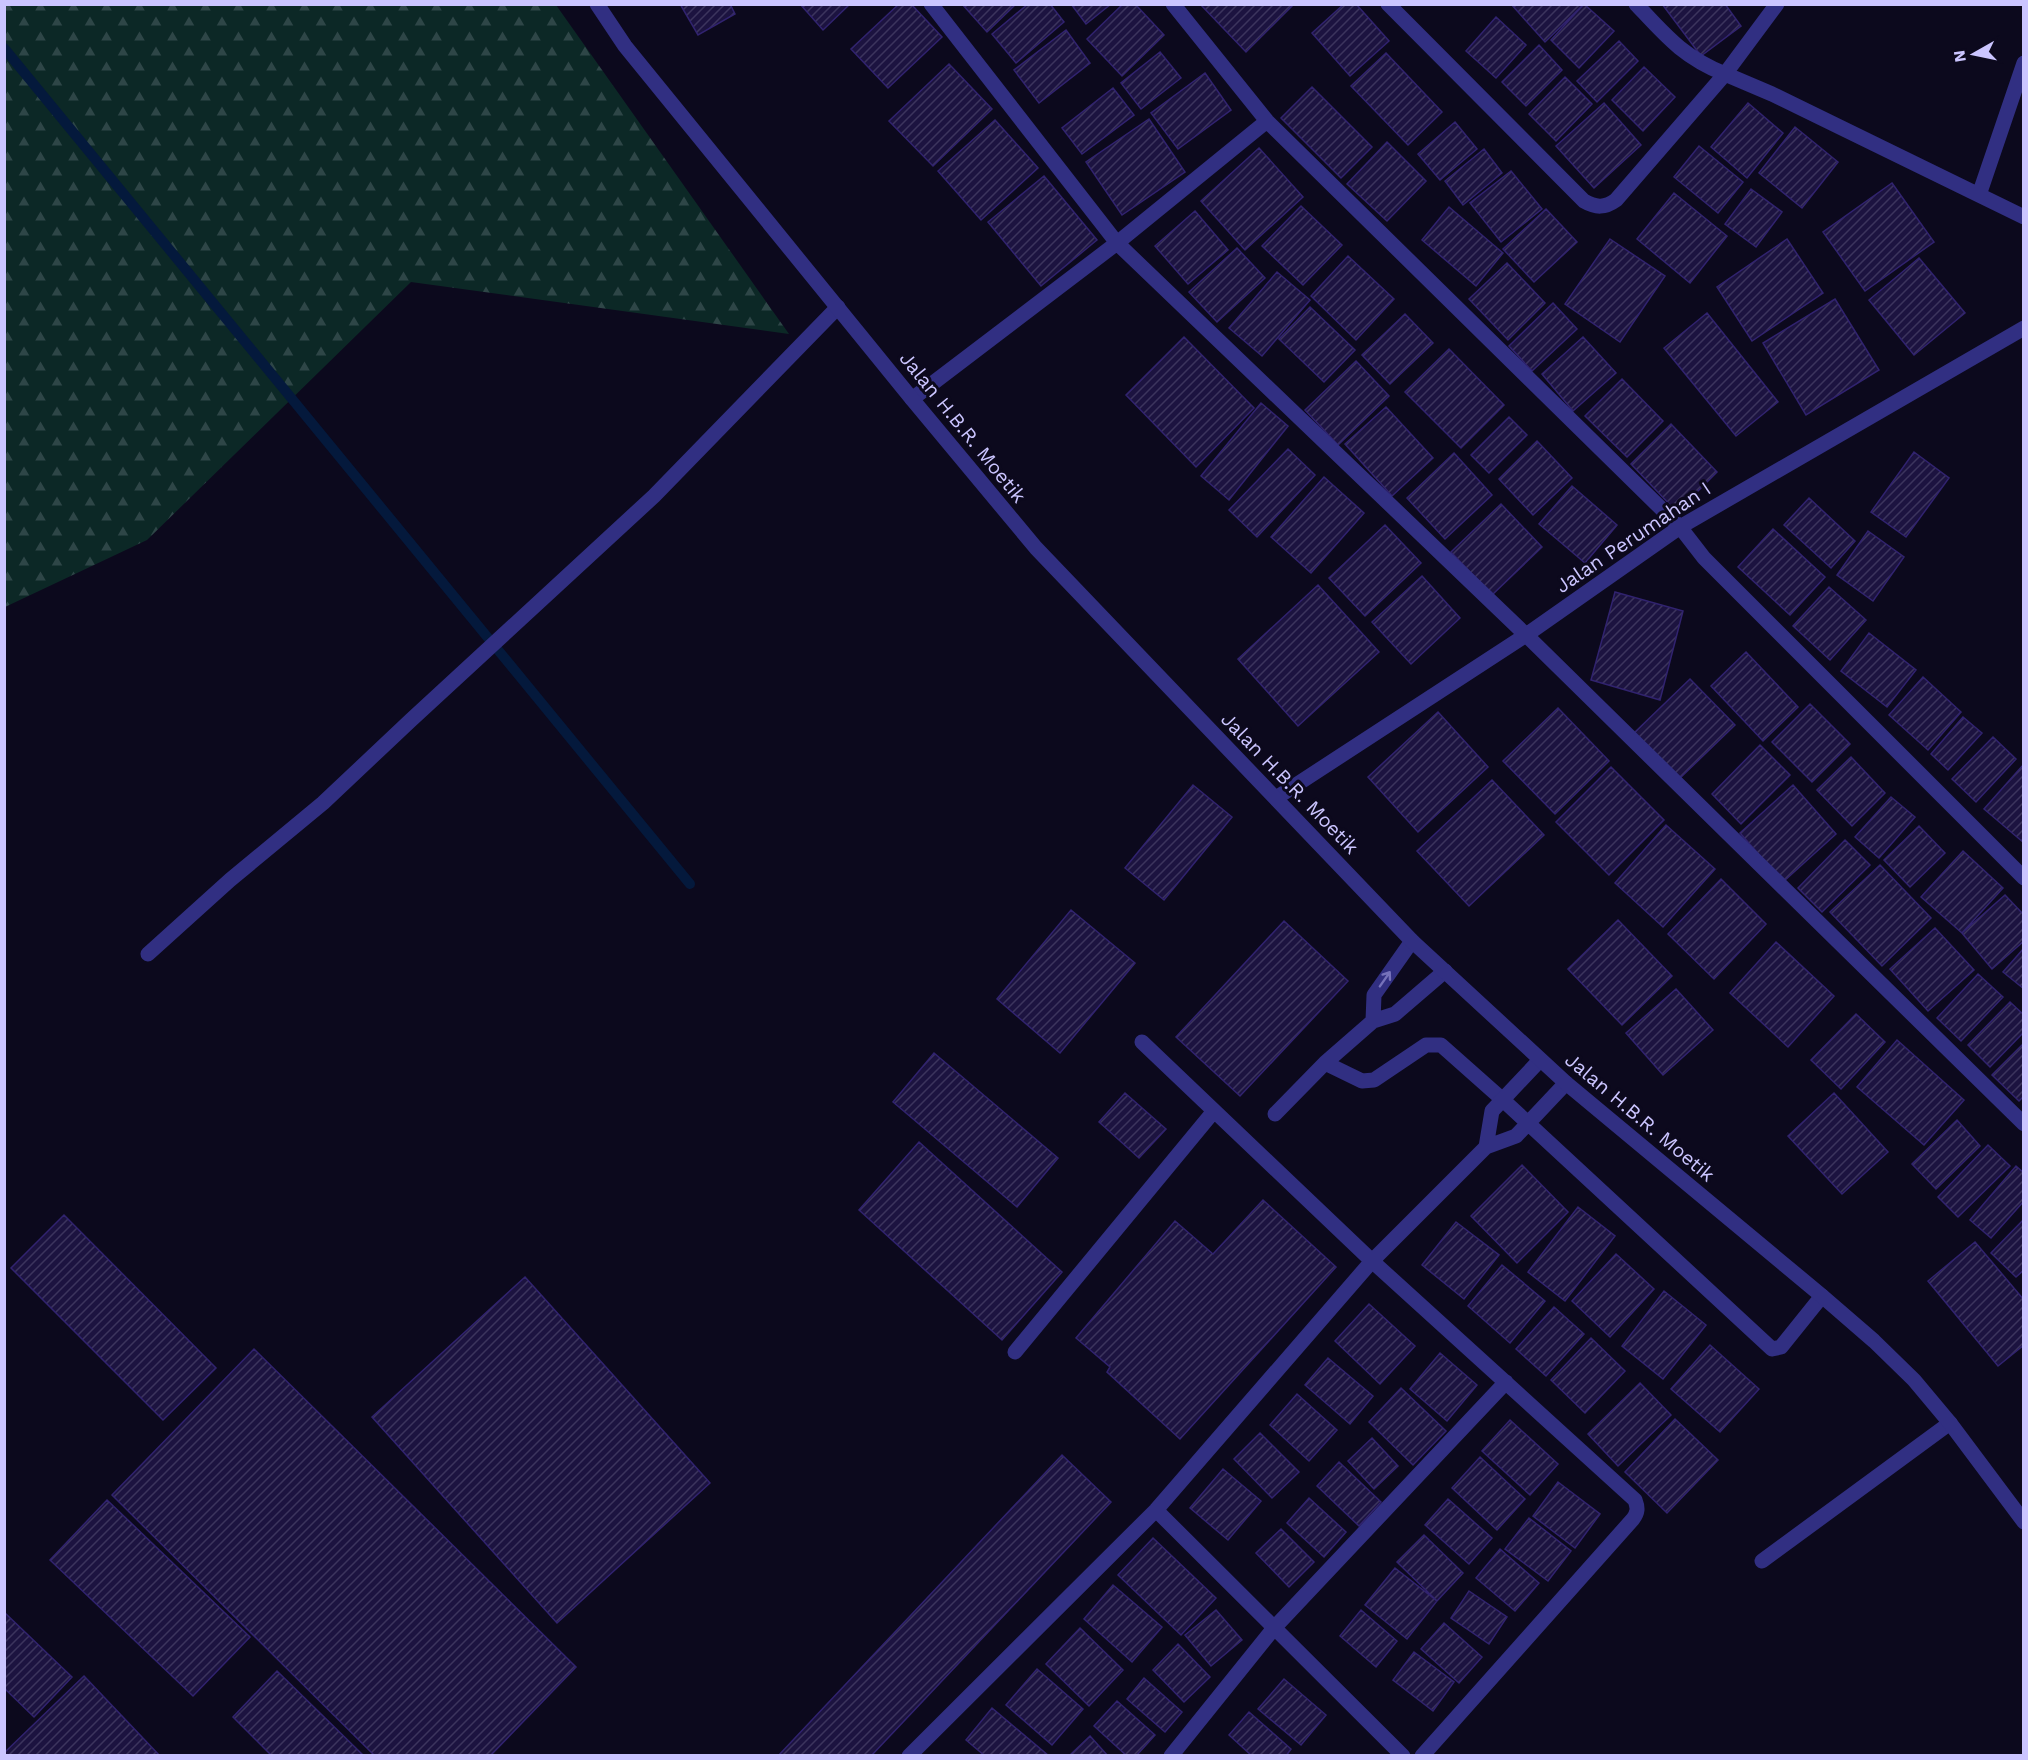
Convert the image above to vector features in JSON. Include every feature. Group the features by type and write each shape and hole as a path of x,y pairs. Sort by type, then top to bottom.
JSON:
{"street":[{"name":"Jalan H.B.R. Moetik","path":"597,4 625,46 1036,548 1412,941 1566,1083 1822,1296 1874,1341 1914,1380 1950,1423 2024,1522"},
{"path":"931,4 1117,243 1526,635 2024,1124"},
{"path":"1173,4 1267,121 1680,527 1704,558 2024,878"},
{"path":"1388,4 1584,201 1600,207 1609,206 1617,200 1725,74 1777,4"},
{"path":"1636,4 1674,44 1692,58 1772,94 2024,217"},
{"path":"1979,195 2024,63"},
{"path":"912,399 1117,243 1267,121"},
{"path":"148,954 230,880 323,803 654,496 838,307"},
{"name":"Jalan Perumahan I","path":"1276,798 1526,635 1680,527 2024,328"},
{"path":"1373,1021 1374,995 1412,941"},
{"path":"1275,1114 1325,1064 1373,1021 1395,1014 1445,971"},
{"path":"1142,1042 1372,1261 1635,1500 1637,1510 1633,1519 1422,1755"},
{"path":"1325,1064 1362,1082 1374,1080 1426,1045 1441,1045 1772,1349 1781,1347 1822,1296"},
{"path":"1486,1147 1492,1111 1540,1060"},
{"path":"909,1755 1156,1510 1372,1261 1486,1147 1516,1136 1566,1083"},
{"path":"1015,1352 1214,1111"},
{"path":"1171,1755 1274,1628 1506,1382"},
{"path":"1762,1561 1950,1423"},
{"path":"1156,1510 1403,1755"}],"green space":[{"path":"4,5 556,5 789,334 411,282 147,540 5,607"}],"building":[{"path":"680,4 730,4 735,14 698,35"},
{"path":"800,4 850,4 823,30"},
{"path":"899,4 911,4 942,37 888,88 851,49"},
{"path":"962,4 1016,4 987,32"},
{"path":"1028,4 1050,4 1064,22 1016,63 992,34"},
{"path":"1071,4 1111,4 1086,24"},
{"path":"1123,4 1135,4 1164,35 1122,76 1087,39"},
{"path":"1200,4 1294,4 1246,52"},
{"path":"1344,4 1356,4 1389,41 1350,76 1312,33"},
{"path":"1511,4 1584,4 1545,42"},
{"path":"1584,4 1614,31 1579,68 1551,40"},
{"path":"1662,4 1725,4 1741,26 1701,56"},
{"path":"1496,17 1526,45 1496,78 1466,51"},
{"path":"1066,30 1090,63 1039,103 1014,70"},
{"path":"1619,41 1638,61 1597,102 1577,81"},
{"path":"1539,45 1562,70 1526,106 1502,82"},
{"path":"1160,52 1181,78 1141,109 1121,83"},
{"path":"1386,53 1442,112 1408,145 1351,86"},
{"path":"949,64 992,109 933,166 889,121"},
{"path":"1644,67 1675,97 1643,131 1612,100"},
{"path":"1205,73 1231,110 1178,149 1151,113"},
{"path":"1565,77 1592,104 1556,141 1529,114"},
{"path":"1312,87 1372,147 1341,178 1281,118"},
{"path":"1113,88 1134,115 1082,154 1062,128"},
{"path":"1604,103 1641,145 1594,188 1556,146"},
{"path":"1748,103 1783,133 1747,178 1711,147"},
{"path":"1149,119 1185,172 1122,215 1086,162"},
{"path":"995,120 1038,168 981,220 938,171"},
{"path":"1455,122 1477,149 1440,180 1418,154"},
{"path":"1795,127 1838,162 1802,208 1759,173"},
{"path":"1387,142 1426,181 1387,221 1347,184"},
{"path":"1699,146 1743,182 1718,213 1674,177"},
{"path":"1259,148 1303,197 1245,250 1201,201"},
{"path":"1484,149 1502,173 1463,205 1445,181"},
{"path":"1511,171 1542,209 1501,242 1470,203"},
{"path":"1044,176 1097,240 1041,286 988,222"},
{"path":"1892,183 1934,242 1865,291 1823,232"},
{"path":"1751,189 1782,212 1756,247 1725,224"},
{"path":"1674,193 1727,236 1690,283 1637,239"},
{"path":"1301,206 1342,245 1303,285 1262,246"},
{"path":"1449,207 1503,253 1476,286 1422,240"},
{"path":"1546,209 1577,242 1534,282 1503,249"},
{"path":"1195,211 1228,250 1188,284 1155,246"},
{"path":"1610,239 1665,276 1620,342 1565,304"},
{"path":"1787,239 1823,293 1752,341 1717,287"},
{"path":"1237,248 1265,278 1217,322 1189,292"},
{"path":"1348,256 1394,299 1356,340 1311,296"},
{"path":"1919,258 1965,313 1914,355 1869,300"},
{"path":"1507,263 1545,303 1508,340 1469,299"},
{"path":"1277,272 1310,300 1262,356 1229,328"},
{"path":"1835,299 1879,370 1806,415 1763,343"},
{"path":"1553,303 1577,329 1532,371 1509,346"},
{"path":"1310,307 1355,350 1324,382 1279,339"},
{"path":"1707,313 1778,402 1736,436 1664,348"},
{"path":"1405,314 1433,343 1390,384 1362,355"},
{"path":"1184,337 1254,408 1196,467 1126,395"},
{"path":"1583,337 1616,373 1573,411 1542,374"},
{"path":"1449,349 1504,405 1461,448 1405,392"},
{"path":"1356,361 1389,396 1338,445 1305,410"},
{"path":"1622,379 1663,421 1627,457 1585,416"},
{"path":"1261,403 1288,426 1229,500 1201,476"},
{"path":"1386,407 1433,458 1392,496 1345,444"},
{"path":"1509,417 1527,435 1489,473 1471,455"},
{"path":"1671,424 1717,472 1677,512 1631,464"},
{"path":"1537,441 1572,478 1533,515 1499,479"},
{"path":"1288,449 1315,475 1257,537 1229,510"},
{"path":"1914,452 1949,478 1906,537 1871,512"},
{"path":"1454,453 1492,495 1445,539 1407,498"},
{"path":"1324,477 1364,513 1311,573 1271,537"},
{"path":"1572,486 1617,525 1585,563 1539,524"},
{"path":"1809,498 1855,541 1831,568 1784,525"},
{"path":"1501,504 1542,547 1492,595 1451,552"},
{"path":"1385,525 1421,563 1365,616 1329,578"},
{"path":"1773,529 1825,577 1790,615 1738,567"},
{"path":"1868,531 1904,557 1873,601 1837,575"},
{"path":"1422,576 1460,618 1411,664 1372,622"},
{"path":"1318,585 1379,652 1298,726 1238,659"},
{"path":"1829,587 1866,620 1830,660 1793,626"},
{"path":"1615,592 1683,611 1660,700 1591,680"},
{"path":"1869,633 1916,670 1887,707 1841,671"},
{"path":"1746,652 1798,707 1763,741 1711,686"},
{"path":"1923,677 1961,712 1928,750 1889,715"},
{"path":"1690,679 1735,725 1678,780 1634,733"},
{"path":"1810,704 1850,744 1812,782 1772,742"},
{"path":"1558,708 1609,761 1555,814 1503,761"},
{"path":"1438,712 1488,767 1418,832 1368,777"},
{"path":"1963,717 1982,733 1948,770 1931,754"},
{"path":"1993,737 2016,759 1976,802 1952,779"},
{"path":"1760,745 1790,775 1741,824 1712,794"},
{"path":"1851,757 1885,793 1852,826 1817,790"},
{"path":"2024,764 2024,843 1984,809"},
{"path":"1611,767 1664,820 1609,875 1556,822"},
{"path":"1492,780 1544,835 1469,906 1417,851"},
{"path":"1193,785 1232,817 1164,900 1125,868"},
{"path":"1793,785 1836,834 1783,882 1740,833"},
{"path":"1891,797 1915,817 1879,858 1855,837"},
{"path":"1666,825 1715,869 1663,927 1615,883"},
{"path":"1919,826 1945,853 1910,887 1884,860"},
{"path":"1845,840 1870,865 1822,912 1798,888"},
{"path":"1963,851 2003,888 1962,933 1921,897"},
{"path":"1880,865 1931,918 1882,966 1830,912"},
{"path":"1721,879 1766,924 1714,979 1668,934"},
{"path":"2005,895 2024,915 2024,941 1992,969 1962,933"},
{"path":"1071,910 1135,963 1060,1053 997,999"},
{"path":"1618,920 1672,976 1622,1025 1568,969"},
{"path":"1284,921 1348,981 1240,1096 1176,1037"},
{"path":"1935,928 1974,970 1928,1011 1890,969"},
{"path":"1776,942 1834,996 1788,1047 1730,993"},
{"path":"2024,948 2024,989 2003,972"},
{"path":"1978,974 2003,997 1961,1041 1937,1018"},
{"path":"1676,989 1713,1030 1663,1075 1626,1033"},
{"path":"2010,1002 2024,1015 2024,1032 1990,1067 1968,1045"},
{"path":"1856,1014 1885,1042 1841,1089 1811,1060"},
{"path":"1897,1040 1964,1100 1924,1145 1857,1087"},
{"path":"2024,1043 2024,1096 2019,1101 1992,1075"},
{"path":"934,1053 1058,1158 1017,1207 893,1102"},
{"path":"1125,1093 1166,1129 1139,1158 1099,1122"},
{"path":"1834,1093 1888,1152 1842,1194 1788,1136"},
{"path":"1957,1120 1980,1146 1936,1189 1912,1164"},
{"path":"919,1142 1062,1272 1002,1340 859,1210"},
{"path":"1988,1145 2010,1166 1958,1217 1938,1197"},
{"path":"1522,1165 1568,1212 1517,1263 1471,1216"},
{"path":"2016,1166 2024,1173 2024,1201 1991,1238 1970,1220"},
{"path":"1263,1200 1336,1267 1180,1439 1107,1372 1110,1367 1076,1338 1175,1221 1213,1254"},
{"path":"1578,1207 1615,1236 1565,1301 1528,1272"},
{"path":"64,1215 216,1368 163,1420 11,1268"},
{"path":"2024,1219 2024,1270 2016,1277 1991,1253"},
{"path":"1456,1222 1499,1255 1464,1299 1422,1265"},
{"path":"1975,1242 2024,1300 2024,1345 1998,1366 1928,1281"},
{"path":"1616,1254 1654,1289 1610,1337 1572,1301"},
{"path":"1502,1265 1545,1301 1510,1343 1468,1306"},
{"path":"525,1277 710,1483 557,1623 372,1417"},
{"path":"1664,1291 1706,1325 1663,1379 1622,1346"},
{"path":"1369,1304 1415,1346 1380,1384 1335,1341"},
{"path":"1554,1307 1584,1334 1546,1376 1516,1349"},
{"path":"1591,1338 1625,1371 1585,1413 1551,1380"},
{"path":"1710,1345 1759,1389 1720,1432 1671,1389"},
{"path":"254,1349 576,1667 490,1756 375,1756 112,1495"},
{"path":"1440,1353 1477,1385 1447,1421 1410,1389"},
{"path":"1328,1358 1373,1396 1350,1424 1305,1385"},
{"path":"1640,1383 1671,1415 1618,1466 1588,1434"},
{"path":"1401,1388 1446,1431 1413,1465 1369,1422"},
{"path":"1297,1394 1337,1430 1309,1461 1270,1425"},
{"path":"1675,1419 1718,1460 1667,1513 1625,1472"},
{"path":"1510,1420 1558,1464 1530,1495 1482,1451"},
{"path":"1260,1433 1299,1472 1272,1498 1234,1459"},
{"path":"1372,1438 1398,1466 1374,1489 1348,1461"},
{"path":"1062,1455 1111,1502 871,1756 778,1756"},
{"path":"1480,1457 1525,1499 1497,1530 1452,1488"},
{"path":"1339,1462 1381,1502 1359,1526 1317,1486"},
{"path":"1223,1469 1261,1501 1228,1540 1190,1508"},
{"path":"1558,1482 1600,1514 1575,1548 1533,1516"},
{"path":"1309,1498 1346,1532 1324,1557 1287,1523"},
{"path":"1448,1499 1492,1538 1469,1564 1425,1525"},
{"path":"107,1500 250,1637 193,1696 50,1560"},
{"path":"1529,1518 1571,1551 1548,1581 1505,1549"},
{"path":"1281,1529 1314,1562 1289,1587 1256,1553"},
{"path":"1424,1535 1463,1573 1437,1601 1397,1562"},
{"path":"1153,1538 1216,1598 1181,1635 1118,1575"},
{"path":"1500,1549 1539,1583 1515,1611 1476,1578"},
{"path":"1395,1568 1437,1601 1407,1639 1365,1605"},
{"path":"1113,1585 1162,1627 1132,1662 1084,1619"},
{"path":"1469,1591 1507,1617 1489,1644 1451,1618"},
{"path":"1216,1610 1242,1640 1211,1666 1185,1635"},
{"path":"1361,1610 1397,1641 1376,1667 1340,1636"},
{"path":"4,1612 72,1677 34,1717 4,1688"},
{"path":"1444,1623 1482,1657 1459,1683 1421,1649"},
{"path":"1080,1628 1123,1670 1089,1706 1046,1664"},
{"path":"1178,1644 1210,1677 1184,1702 1153,1670"},
{"path":"1414,1652 1454,1682 1433,1711 1393,1680"},
{"path":"1037,1669 1083,1709 1052,1745 1006,1705"},
{"path":"277,1671 364,1756 272,1756 233,1717"},
{"path":"84,1676 160,1756 4,1756 4,1753"},
{"path":"1144,1678 1182,1712 1165,1732 1127,1699"},
{"path":"1284,1679 1326,1715 1301,1745 1258,1709"},
{"path":"1117,1701 1155,1735 1136,1756 1127,1756 1094,1726"},
{"path":"992,1708 1049,1756 985,1756 966,1740"},
{"path":"1249,1712 1291,1749 1286,1756 1252,1756 1229,1735"},
{"path":"1090,1736 1108,1756 1069,1756"}],"waterway":[{"path":"4,48 690,884"}]}
